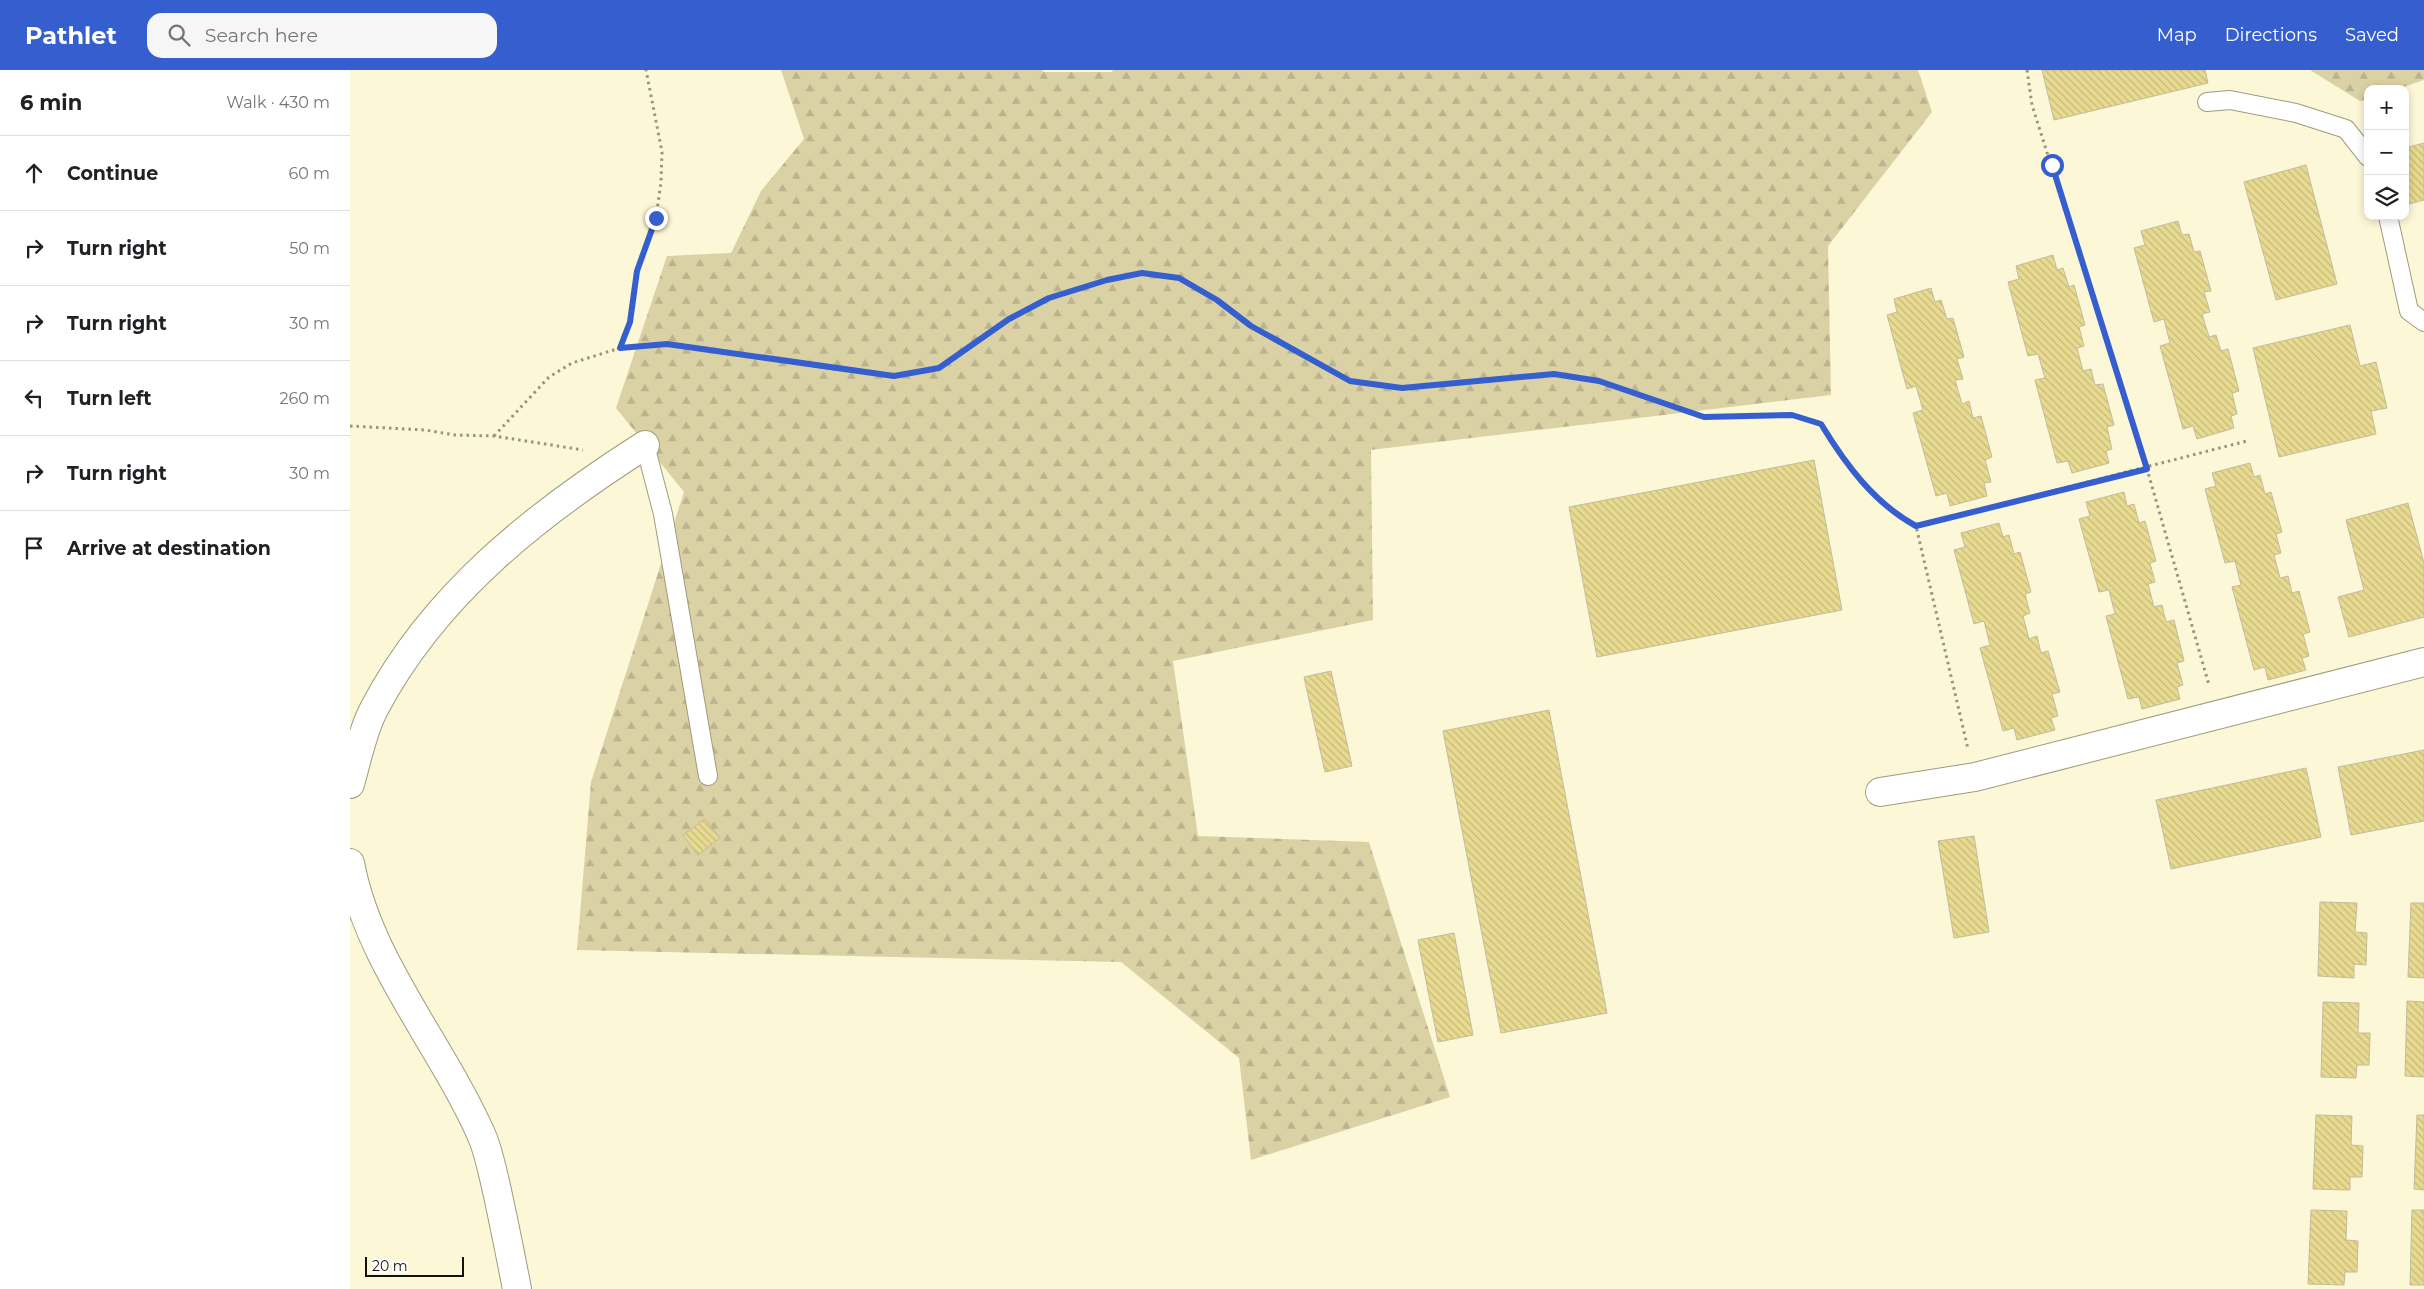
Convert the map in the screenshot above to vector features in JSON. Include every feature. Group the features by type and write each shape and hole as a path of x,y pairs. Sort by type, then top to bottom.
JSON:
{"street":[{"path":"350,784 360,746 374,710 402,664 434,620 459,591 500,550 557,505 644,445"},
{"path":"1880,792 1975,777 2424,662"},
{"path":"350,863 362,910 375,940 425,1034 465,1100 482,1136 505,1224 517,1289"}],"lane":[{"path":"2206,102 2230,100 2296,113 2346,129 2364,152"},
{"path":"2389,220 2409,311 2424,322"},
{"path":"644,445 662,514 708,776"}],"path":[{"path":"620,348 630,322 637,271 656,218 661,182 662,152 646,70"},
{"path":"2027,70 2032,105 2147,469 2217,715"},
{"path":"494,436 549,377 572,363 620,348 667,344 894,376 939,368 1009,319 1049,298 1107,280 1142,273 1179,278 1217,300 1251,326 1350,381 1402,388 1554,374 1599,381 1704,417 1792,415 1821,424 1836,450 1874,496 1894,514 1916,526 2147,469 2247,441"},
{"path":"350,426 425,430 455,435 494,436 584,450"},
{"path":"1916,526 1975,777"}],"green space":[{"path":"781,70 1042,70 1044,72 1112,72 1113,70 1918,70 1932,112 1828,246 1831,395 1371,450 1373,620 1173,661 1198,836 1369,842 1450,1097 1251,1160 1239,1058 1121,962 577,950 591,782 684,492 616,408 667,256 731,253 761,191 804,139"},
{"path":"2310,70 2424,70 2424,80 2409,85 2364,85 2364,100 2360,101"}],"building":[{"path":"2042,70 2205,70 2208,83 2054,120"},
{"path":"2424,143 2424,200 2409,204 2409,175 2409,147"},
{"path":"2306,165 2337,284 2276,300 2244,182"},
{"path":"2178,221 2182,235 2189,234 2194,252 2200,251 2211,291 2204,292 2210,312 2202,314 2209,337 2216,335 2221,351 2228,349 2239,391 2232,393 2237,414 2231,416 2234,428 2197,439 2193,426 2183,429 2160,346 2170,343 2164,319 2154,322 2134,248 2145,245 2141,231"},
{"path":"2053,255 2057,270 2063,268 2069,287 2074,285 2085,325 2079,327 2084,346 2077,348 2083,371 2091,369 2095,385 2103,384 2114,425 2107,427 2112,449 2106,451 2109,463 2072,473 2068,461 2057,463 2035,380 2045,378 2038,354 2028,356 2008,282 2019,279 2016,266"},
{"path":"1931,288 1935,302 1941,300 1947,319 1953,318 1964,357 1957,359 1963,379 1955,380 1962,404 1969,401 1973,418 1981,416 1992,457 1985,460 1991,482 1984,483 1987,496 1950,506 1947,493 1936,496 1913,413 1923,410 1916,386 1907,389 1887,315 1897,312 1894,299"},
{"path":"2350,325 2360,366 2376,362 2387,408 2371,411 2376,434 2279,457 2253,348"},
{"path":"1814,460 1842,610 1597,657 1569,507"},
{"path":"2250,463 2254,477 2260,475 2265,494 2271,492 2282,532 2276,534 2281,553 2274,555 2280,578 2288,576 2292,593 2299,591 2310,632 2303,634 2309,656 2302,658 2306,670 2268,680 2265,667 2254,670 2232,587 2241,585 2235,561 2225,563 2205,489 2216,486 2212,473"},
{"path":"2124,492 2127,506 2134,504 2139,523 2145,521 2156,561 2150,563 2155,582 2148,584 2154,607 2162,605 2166,622 2174,620 2184,661 2177,663 2183,685 2177,687 2180,699 2142,709 2139,697 2128,699 2106,616 2115,614 2109,590 2099,592 2079,519 2090,516 2086,502"},
{"path":"2408,503 2424,563 2424,617 2349,637 2338,597 2364,590 2346,520"},
{"path":"1999,523 2003,537 2009,535 2014,554 2020,552 2031,592 2025,594 2030,613 2023,616 2029,639 2037,636 2041,653 2048,651 2060,692 2052,694 2058,716 2051,718 2055,730 2017,740 2014,728 2003,731 1980,648 1990,645 1984,621 1974,624 1954,550 1965,547 1961,533"},
{"path":"1331,671 1352,766 1325,772 1304,677"},
{"path":"1549,710 1607,1013 1501,1033 1443,731"},
{"path":"2424,750 2424,821 2351,835 2338,767"},
{"path":"2306,768 2321,837 2171,869 2156,800"},
{"path":"705,819 720,838 698,855 683,835"},
{"path":"1974,836 1989,932 1954,938 1938,841"},
{"path":"2320,902 2357,903 2355,932 2367,933 2366,965 2354,964 2354,978 2318,976"},
{"path":"2411,903 2424,903 2424,978 2408,977"},
{"path":"1454,933 1473,1035 1438,1042 1418,940"},
{"path":"2407,1001 2424,1002 2424,1077 2405,1076"},
{"path":"2323,1002 2359,1003 2358,1033 2370,1033 2369,1065 2357,1065 2356,1078 2321,1077"},
{"path":"2316,1115 2352,1116 2351,1145 2363,1146 2362,1177 2350,1177 2350,1190 2313,1189"},
{"path":"2417,1115 2424,1115 2424,1190 2414,1189"},
{"path":"2311,1210 2347,1211 2346,1240 2358,1241 2357,1272 2345,1272 2344,1285 2308,1284"},
{"path":"2412,1210 2424,1210 2424,1285 2410,1285"}],"route":[{"path":"656,218 637,271 630,322 620,348 667,344 833,369 894,376 939,368 974,341 1009,319 1049,298 1107,280 1142,273 1179,278 1217,300 1251,326 1350,381 1402,388 1554,374 1599,381 1642,398 1704,417 1792,415 1821,424 1836,450 1874,496 1894,514 1916,526 2147,469 2052,165"}]}
